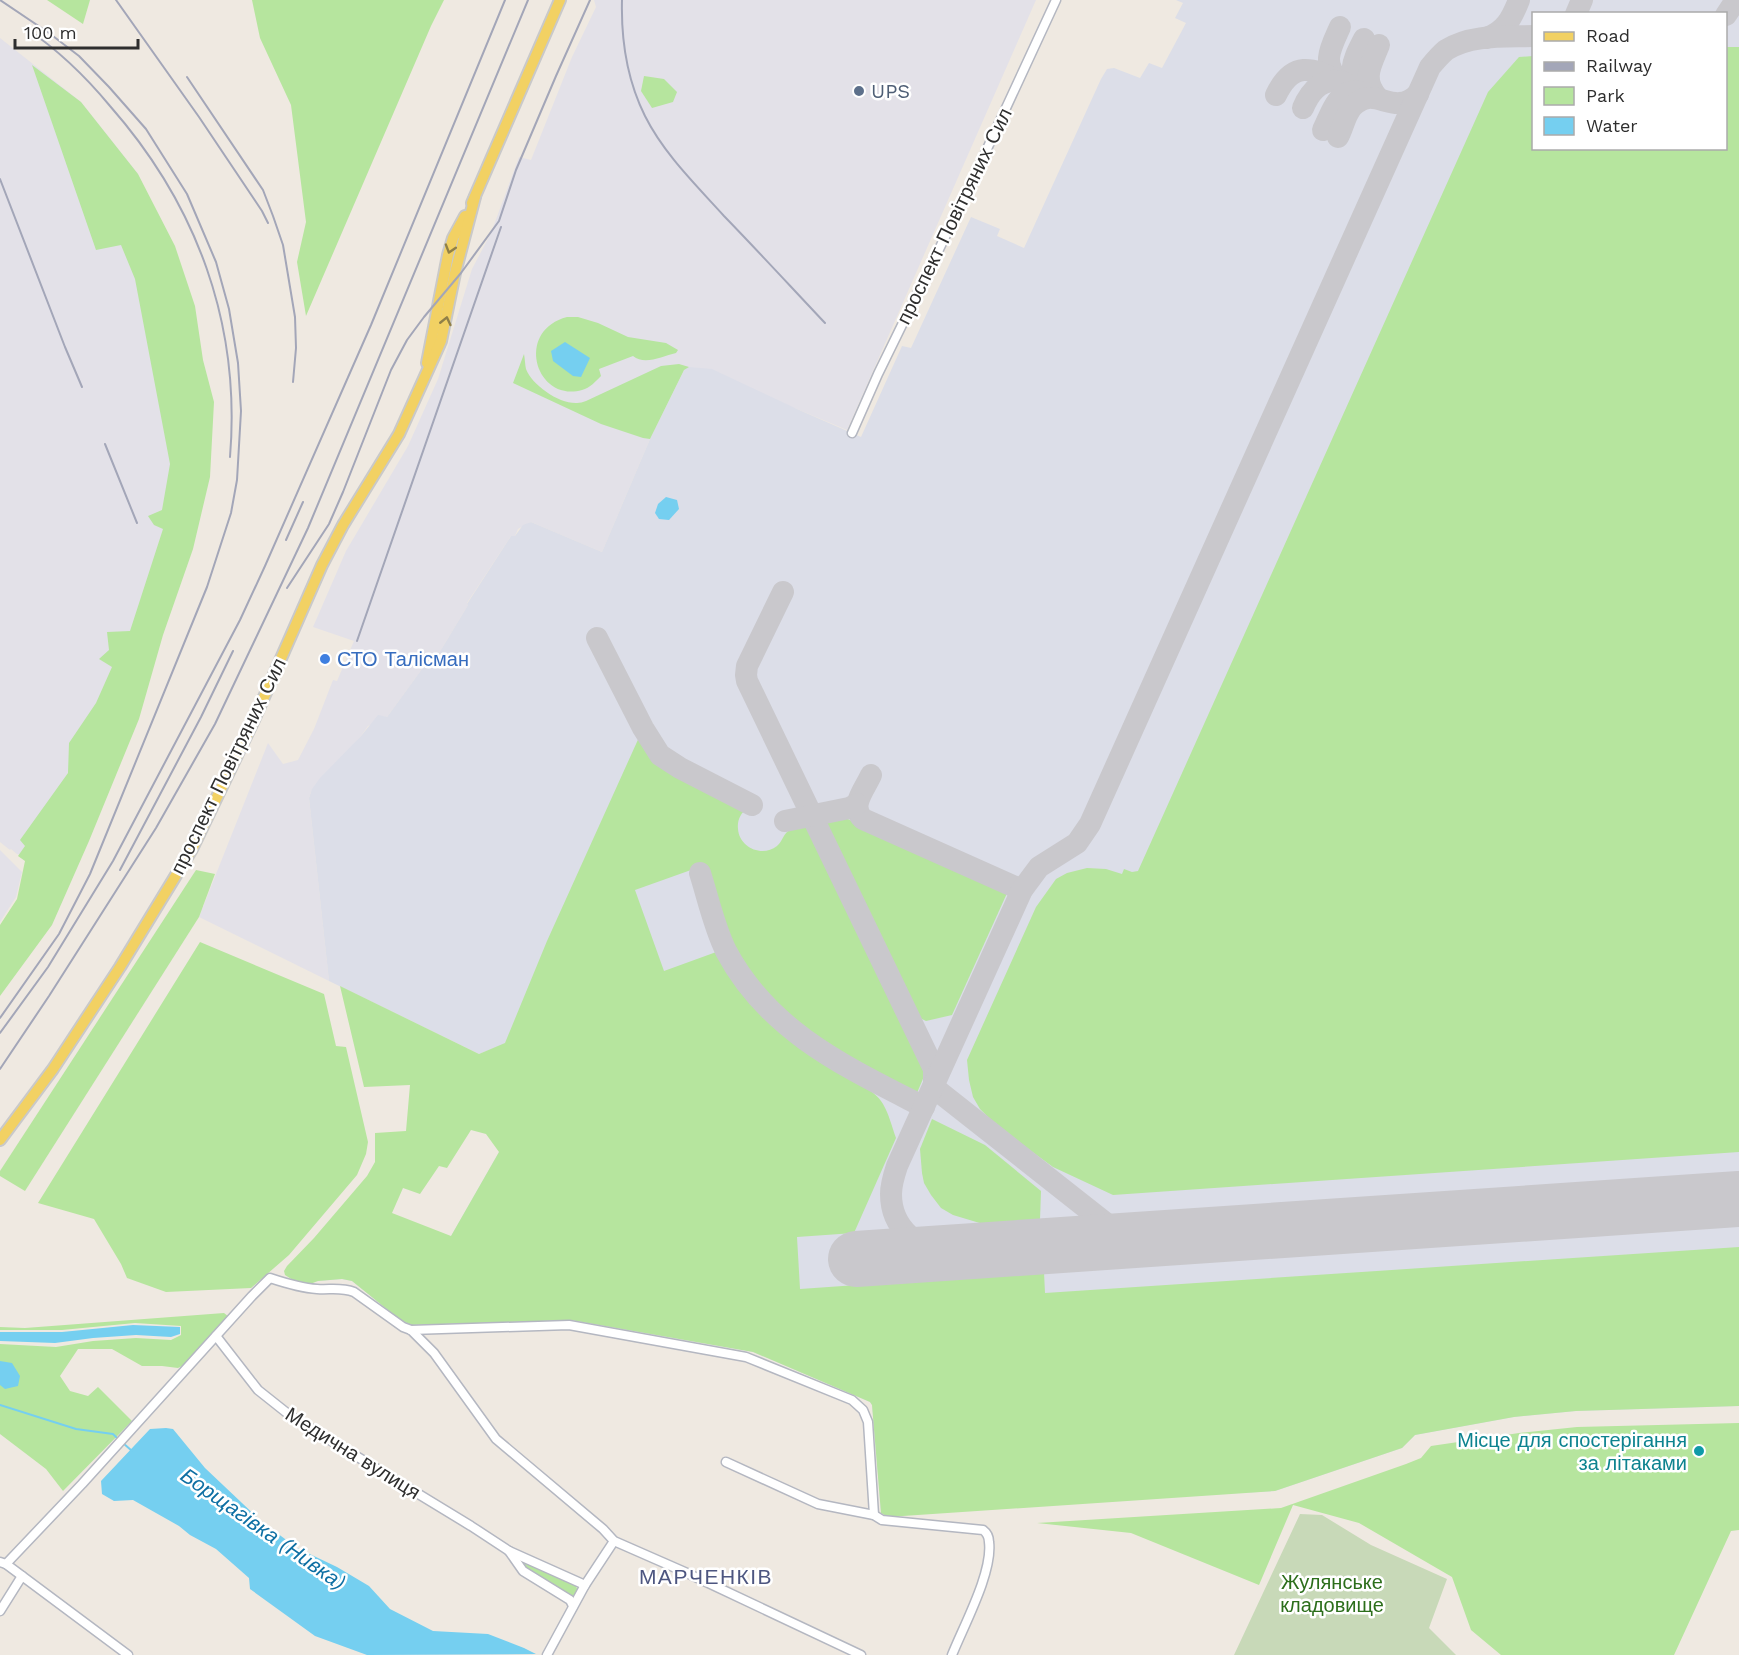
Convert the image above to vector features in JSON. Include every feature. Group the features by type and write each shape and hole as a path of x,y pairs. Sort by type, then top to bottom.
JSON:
{"main road":[{"name":"проспект Повітряних Сил","path":"0,1140 53,1069 120,967 192,849 254,720 322,565 343,525 399,434 425,375 453,238 475,197 560,0"}],"street":[{"name":"проспект Повітряних Сил","path":"852,433 1056,0"},
{"path":"128,1655 3,1563 110,1452 270,1278 317,1289 347,1289 411,1330 569,1325 746,1357 852,1400 862,1410 868,1422 874,1515"},
{"path":"411,1330 434,1353 496,1439 603,1528 614,1542 687,1573 861,1655"},
{"name":"Медична вулиця","path":"216,1336 258,1390 292,1417 509,1551 585,1585"},
{"path":"726,1462 818,1504 874,1515 882,1520 983,1530 990,1541 982,1583 952,1655"},
{"path":"547,1655 585,1585 614,1542"},
{"name":"Медична вулиця","path":"509,1551 523,1571 570,1600 573,1606"},
{"path":"0,1611 22,1576"}],"shaded area":[{"path":"594,0 1036,0 847,430 797,409 684,370 650,439 602,552 531,522 518,529 467,603 468,605 436,658 427,662 387,717 368,726 311,792 309,798 329,981 199,917 268,743 283,764 298,760 314,729 333,680 337,681 354,641 313,627 346,551 408,446 438,379 472,269 491,233 519,157 531,160 572,57 596,7"},
{"path":"1176,0 1739,0 1739,1406 1576,1411 1514,1417 1415,1435 1402,1448 1275,1491 881,1513 870,1402 753,1352 571,1320 411,1325 399,1319 352,1281 342,1279 318,1281 446,1245 499,1152 505,1044 479,1054 329,981 309,798 312,789 378,715 387,717 427,662 436,658 467,604 511,536 515,536 523,525 531,522 602,552 650,439 684,370 689,367 712,369 861,437 902,346 911,348 971,217 1000,229 997,236 1024,248 1107,69 1114,68 1140,78 1149,63 1162,68 1186,23 1175,18 1183,3"},
{"path":"0,38 81,102 138,174 195,433 159,589 27,857 17,854 0,842"},
{"path":"0,850 22,872 16,897 0,922"}],"green space":[{"path":"47,0 90,0 83,24"},
{"path":"252,0 444,0 306,316 297,262 306,222 291,105 260,38"},
{"path":"1727,47 1739,47 1739,1152 1113,1195 1053,1167 998,1127 980,1109 973,1097 967,1060 1036,907 1056,879 1067,873 1087,868 1106,869 1122,874 1124,869 1132,872 1138,871 1488,92 1519,57 1532,56 1532,150 1727,150"},
{"path":"32,65 81,102 138,174 175,246 195,306 203,360 214,402 210,477 193,549 163,635 139,719 52,925 0,996 0,925 17,899 25,861 18,856 25,846 20,840 68,773 69,743 96,703 112,667 99,659 109,650 107,632 130,631 163,529 154,525 148,516 162,510 170,464 135,279 121,245 96,250"},
{"path":"644,76 664,79 677,92 673,102 652,108 641,91"},
{"path":"567,317 578,317 598,323 628,337 666,343 678,350 676,353 648,360 633,356 599,369 601,376 588,388 566,391 553,386 543,376 537,364 536,350 541,336 551,325"},
{"path":"524,354 526,369 540,387 562,400 578,403 661,366 679,364 689,367 684,370 650,439 601,424 513,383"},
{"path":"641,733 657,758 678,772 747,808 740,817 738,829 742,841 752,849 765,851 771,849 779,844 790,830 805,824 925,1074 917,1093 842,1057 806,1033 759,987 735,951 726,931 705,865 635,890 664,971 719,951 747,994 772,1023 807,1052 874,1093 887,1112 896,1138 854,1233 797,1237 800,1289 1044,1272 1045,1293 1739,1247 1739,1406 1576,1411 1514,1417 1415,1435 1402,1448 1275,1491 888,1517 881,1513 870,1402 753,1352 571,1320 411,1325 399,1319 352,1281 342,1279 310,1284 296,1282 285,1275 284,1271 287,1266 367,1176 375,1162 375,1133 406,1131 410,1085 364,1087 340,986 479,1054 505,1043 547,941","holes":["471,1130 486,1134 499,1152 451,1236 392,1213 403,1188 420,1194 439,1166 447,1168"]},
{"path":"841,816 1008,891 952,1015 926,1021 918,1017 823,820"},
{"path":"196,870 215,874 199,917 25,1191 0,1176 0,1171"},
{"path":"200,942 324,994 336,1046 346,1047 368,1142 366,1154 357,1175 289,1255 251,1288 166,1292 127,1278 94,1219 38,1203"},
{"path":"932,1119 985,1145 1041,1191 1040,1220 983,1224 953,1215 941,1208 924,1183 922,1173 920,1149"},
{"path":"224,1313 229,1317 186,1364 178,1368 142,1366 112,1349 78,1349 60,1376 70,1391 88,1396 98,1387 132,1421 63,1491 46,1469 0,1434 0,1344 56,1347 93,1341 136,1338 171,1340 181,1335 181,1326 135,1323 62,1330 0,1330 0,1327 25,1328"},
{"path":"1739,1423 1739,1530 1731,1531 1674,1655 1501,1655 1471,1630 1452,1577 1359,1523 1293,1505 1259,1585 1131,1533 1037,1523 1281,1508 1421,1458 1431,1446 1519,1433 1577,1427"},
{"name":"Жулянське кладовище","path":"1300,1514 1322,1515 1371,1545 1447,1579 1429,1628 1456,1655 1234,1655"},
{"path":"517,1556 575,1584 578,1591 575,1595 570,1596 524,1570"}],"water":[{"path":"565,342 590,358 581,377 573,376 553,361 551,351"},
{"path":"666,497 677,500 679,509 669,520 659,519 655,513 658,504"},
{"path":"133,1325 180,1327 180,1334 171,1337 136,1335 55,1343 0,1341 0,1332 62,1332"},
{"path":"0,1361 12,1363 20,1376 18,1386 5,1389 0,1385"},
{"path":"150,1429 173,1429 205,1468 261,1521 297,1548 337,1567 369,1586 390,1609 433,1631 488,1634 536,1654 367,1655 315,1636 250,1589 249,1578 216,1549 133,1500 114,1501 102,1494 101,1481"}],"waterway":[{"name":"Борщагівка (Нивка)","path":"0,1405 76,1429 113,1434 118,1439"},
{"name":"Борщагівка (Нивка)","path":"123,1443 132,1451"}],"taxiway":[{"path":"1486,38 1507,24 1519,0"},
{"path":"1577,12 1582,0"},
{"path":"1727,14 1736,0"},
{"path":"1340,27 1331,49 1329,62 1331,69 1341,81"},
{"path":"950,1252 927,1247 917,1242 901,1227 892,1206 892,1184 897,1166 1022,890 1039,867 1077,843 1090,824 1430,67 1446,50 1466,41 1488,37 1532,36"},
{"path":"1364,39 1354,60 1353,73 1359,86 1365,92"},
{"path":"1378,98 1370,85 1369,72 1379,45"},
{"path":"1276,95 1289,76 1304,70 1312,70 1341,81"},
{"path":"1303,108 1314,91 1324,83 1331,81 1345,83"},
{"path":"1323,130 1338,100 1344,95 1350,92 1368,94"},
{"path":"1338,137 1350,110 1361,100 1376,98 1400,103 1418,94"},
{"path":"783,592 747,666 747,681 934,1069 934,1083"},
{"path":"597,638 643,728 660,755 680,768 752,805"},
{"path":"871,775 858,803 859,814 863,819 1022,890"},
{"path":"785,821 849,808 857,804"},
{"path":"700,873 726,951 764,1004 787,1025 838,1061 924,1107"},
{"path":"933,1087 1127,1240"}],"runway":[{"path":"856,1259 1739,1199"}],"railway":[{"path":"0,0 79,56 109,87 146,129 187,194 216,262 229,309 238,363 241,411 237,480 231,513 207,587 90,874 59,934 0,1018"},
{"path":"116,0 199,117 268,223"},
{"path":"0,1033 48,967 113,861 240,620 371,325 505,0"},
{"path":"0,1069 156,828 215,724 308,528 528,0"},
{"path":"287,588 329,524 391,370 407,340 499,221 516,170 590,0"},
{"path":"622,0 624,44 630,74 645,116 661,143 692,181 825,323"},
{"path":"27,29 71,64 110,106 141,144 167,184 189,225 207,269 220,314 228,360 232,408 230,457"},
{"path":"187,77 263,190 273,216 283,245 295,317 296,348 293,382"},
{"path":"0,179 82,387"},
{"path":"357,641 501,227"},
{"path":"105,444 137,523"},
{"path":"286,540 303,502"},
{"path":"120,870 201,717 233,651"}],"place":[{"name":"UPS","path":"859,91"},
{"name":"СТО Талісман","path":"325,659"},
{"name":"Місце для спостерігання за літаками","path":"1699,1451"}],"district":[{"name":"МАРЧЕНКІВ","path":"706,1577"}]}
